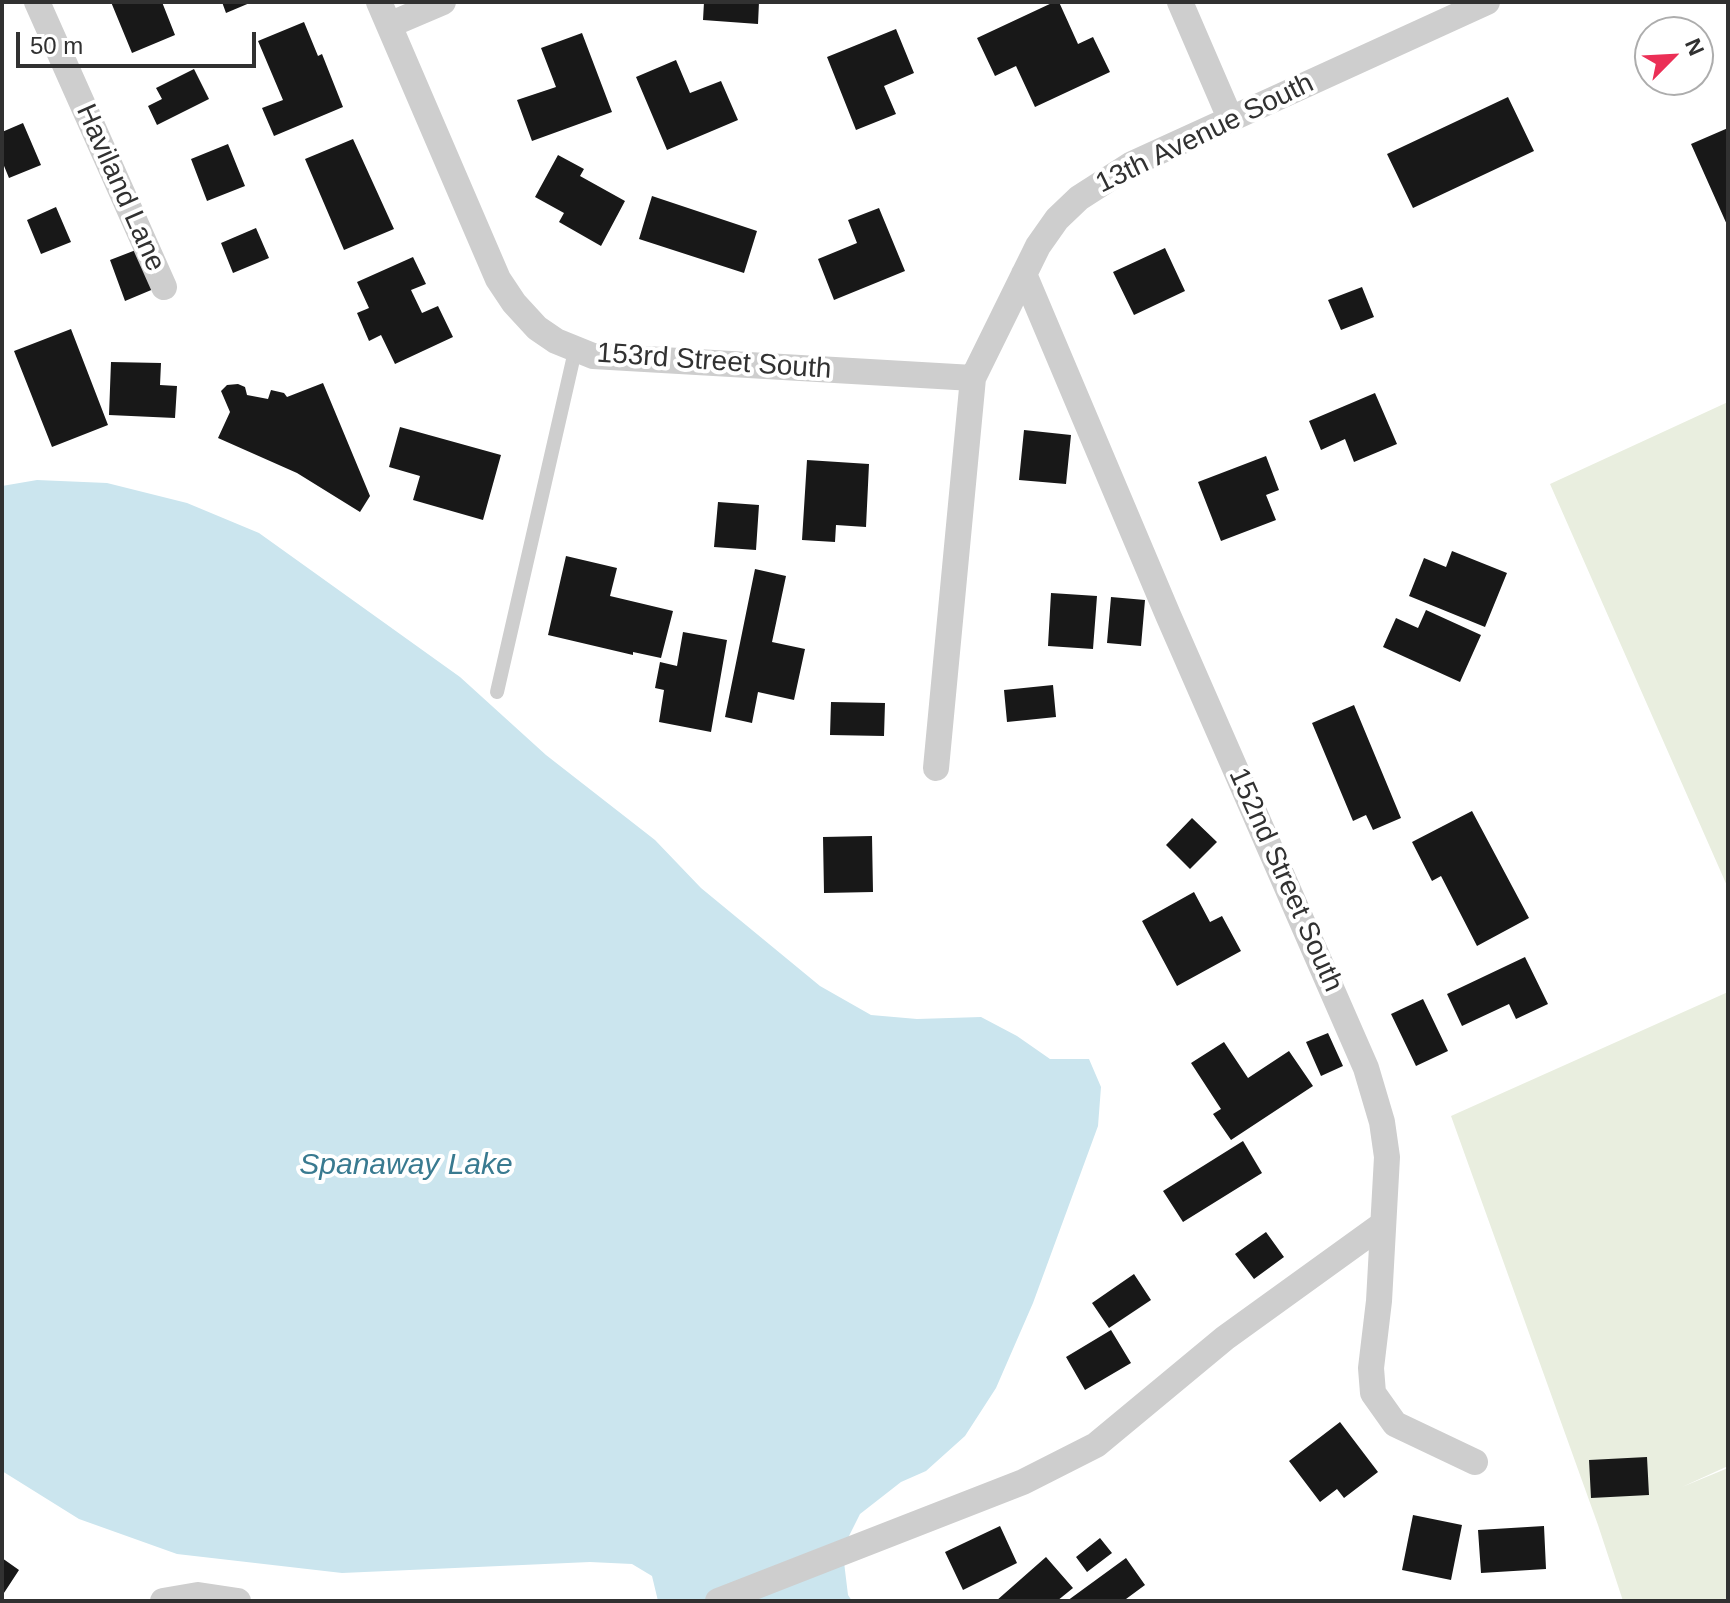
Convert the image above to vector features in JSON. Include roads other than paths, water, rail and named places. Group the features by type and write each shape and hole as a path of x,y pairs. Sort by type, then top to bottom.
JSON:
{"street":[{"name":"Haviland Lane","path":"37,2 164,287"},
{"path":"384,14 443,2"},
{"path":"1180,2 1230,118"},
{"name":"13th Avenue South","path":"936,768 973,378 1038,246 1057,219 1079,198 1132,164 1487,2"},
{"name":"153rd Street South","path":"384,14 498,279 514,303 537,328 575,351 593,356 973,378"},
{"name":"152nd Street South","path":"1024,274 1168,615 1366,1068 1382,1122 1387,1157 1379,1301 1371,1368 1373,1393 1395,1424 1475,1462"},
{"path":"718,1601 929,1521 1023,1482 1096,1445 1225,1338 1383,1224"},
{"path":"163,1601 198,1595 238,1601"}],"lane":[{"path":"497,692 575,351"}],"water":[{"name":"Spanaway Lake","path":"37,480 107,483 187,503 259,533 460,677 546,755 655,840 701,888 820,986 871,1015 917,1019 981,1017 1017,1036 1050,1059 1089,1059 1101,1087 1098,1126 1033,1303 996,1388 965,1436 926,1471 901,1482 860,1514 849,1536 844,1562 848,1595 852,1601 658,1601 652,1576 632,1564 590,1562 342,1573 177,1554 79,1519 2,1471 2,486"}]}
